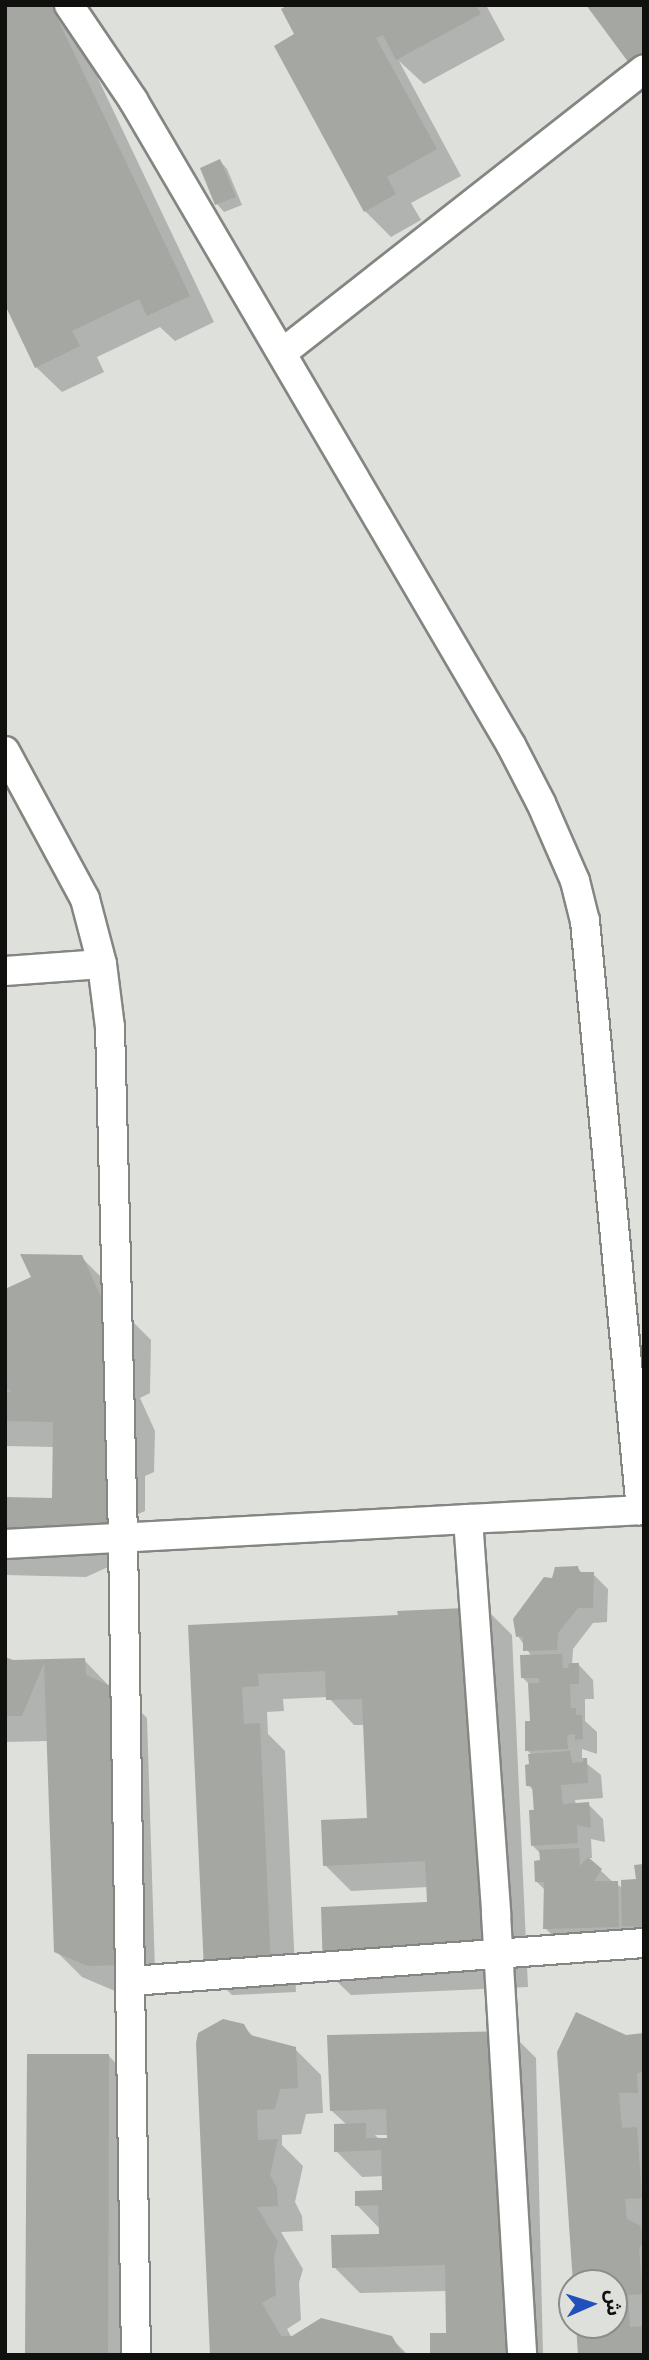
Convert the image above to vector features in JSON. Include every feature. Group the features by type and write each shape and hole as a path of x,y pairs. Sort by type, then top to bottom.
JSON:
{"street":[{"path":"5,1544 642,1510 588,947 575,881 541,803 511,745 133,100 69,5"},
{"path":"282,353 644,69"},
{"path":"5,751 85,899 102,964 110,1027 123,1538 136,2355"},
{"path":"5,971 102,964"},
{"path":"468,1520 522,2355"},
{"path":"131,1981 644,1943"}],"building":[{"path":"5,5 51,5 190,296 147,316 139,299 72,331 80,346 35,368 5,305"},
{"path":"288,5 476,5 481,14 396,60 383,35 376,38 437,149 387,177 396,194 364,212 274,46 294,34 281,9"},
{"path":"586,5 644,5 644,75 640,78"},
{"path":"220,159 236,197 215,205 200,168"},
{"path":"20,1254 82,1255 108,1312 126,1522 5,1551 5,1497 52,1498 53,1422 5,1421 5,1394 12,1390 5,1390 5,1289 31,1277"},
{"path":"578,1566 579,1572 594,1572 593,1608 578,1608 558,1633 557,1650 523,1651 523,1636 516,1637 513,1619 544,1577 552,1578 555,1567"},
{"path":"487,1607 503,1962 323,1970 321,1907 427,1902 425,1861 323,1866 321,1820 367,1818 362,1699 326,1700 325,1671 258,1674 259,1686 242,1687 244,1724 260,1723 271,1967 204,1970 188,1625 398,1615 397,1611"},
{"path":"562,1654 563,1668 568,1668 569,1663 579,1663 579,1684 570,1684 571,1708 576,1708 576,1715 582,1715 583,1739 575,1740 575,1734 567,1735 568,1749 525,1751 525,1721 530,1721 528,1683 539,1683 539,1678 521,1678 520,1655"},
{"path":"5,1657 13,1660 85,1658 86,1675 122,1691 121,1965 88,1966 54,1952 44,1663 22,1716 5,1716"},
{"path":"570,1751 572,1763 583,1762 582,1758 587,1758 588,1783 561,1785 563,1804 589,1802 591,1828 577,1825 578,1843 531,1846 529,1810 534,1810 532,1786 526,1786 525,1765 529,1764 528,1754"},
{"path":"579,1848 580,1866 588,1857 602,1869 594,1881 618,1881 619,1927 543,1929 544,1882 535,1882 534,1861 540,1860 539,1850"},
{"path":"644,1864 644,1927 622,1926 621,1880 636,1879 634,1865"},
{"path":"576,2012 626,2035 644,2033 644,2072 637,2073 638,2093 619,2093 622,2128 637,2127 642,2198 625,2199 627,2219 641,2226 643,2242 639,2249 643,2294 628,2295 628,2269 572,2269 557,2052"},
{"path":"223,2019 244,2024 250,2035 296,2047 298,2088 280,2089 275,2109 257,2110 258,2140 278,2139 270,2175 277,2188 278,2206 257,2207 278,2242 274,2257 276,2295 262,2303 281,2336 292,2336 321,2318 392,2336 403,2355 210,2355 196,2043 198,2033"},
{"path":"511,2031 519,2355 430,2355 430,2333 446,2333 445,2265 332,2268 331,2235 379,2234 378,2205 355,2206 355,2191 382,2190 381,2150 334,2152 334,2124 366,2123 366,2138 387,2138 386,2109 330,2111 327,2035"},
{"path":"27,2054 109,2054 108,2355 25,2355"},
{"path":"628,2295 630,2327 644,2326 644,2355 578,2355 577,2339 628,2339"}]}
